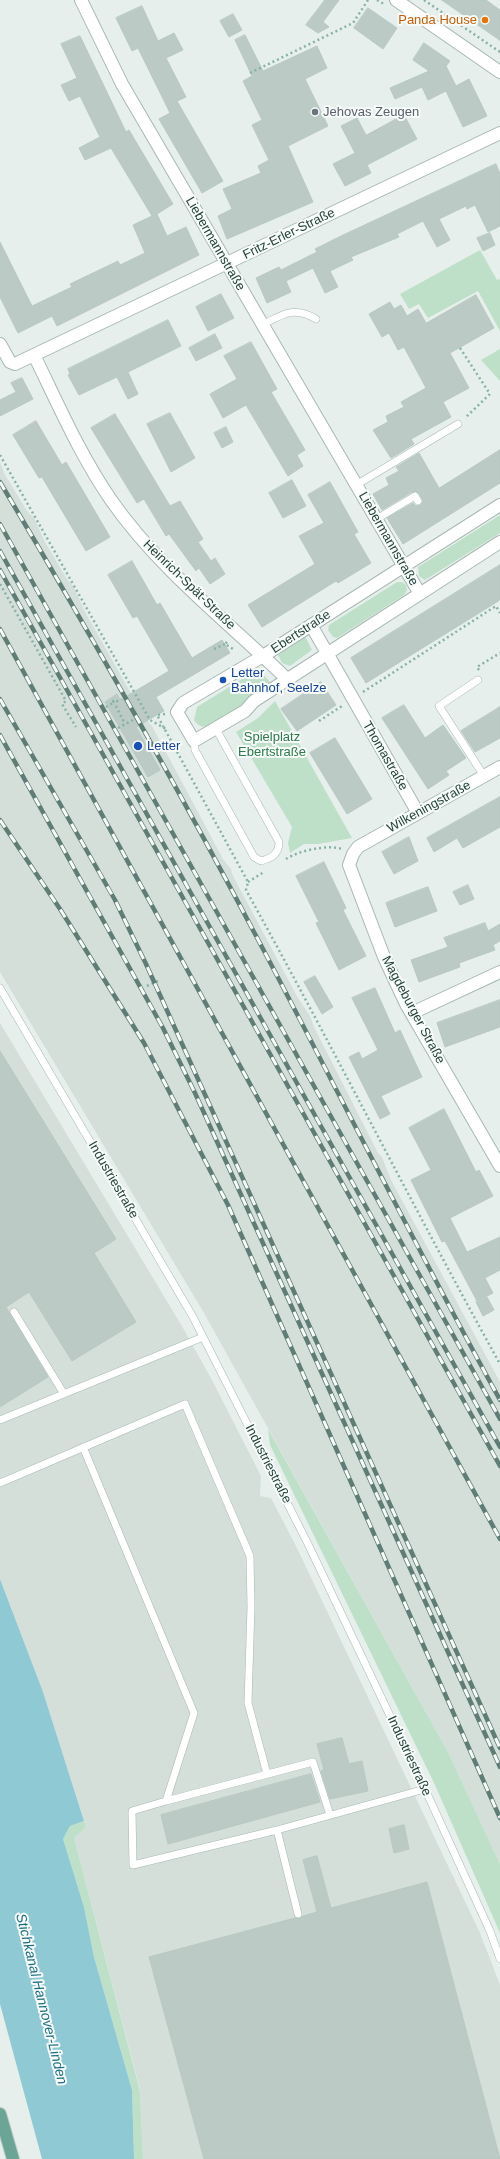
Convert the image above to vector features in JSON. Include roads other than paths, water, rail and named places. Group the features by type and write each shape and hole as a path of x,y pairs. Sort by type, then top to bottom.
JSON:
{"main road":[{"path":"0,2114 13,2159"}],"street":[{"name":"Liebermannstraße","path":"81,0 122,84 375,520 420,594"},
{"path":"396,0 500,72"},
{"name":"Fritz-Erler-Straße","path":"0,344 10,362 15,364 500,133"},
{"name":"Heinrich-Spät-Straße","path":"34,355 85,458 111,500 142,539 178,578 287,679"},
{"name":"Ebertstraße","path":"194,741 177,712 183,703 263,656 500,505"},
{"path":"194,741 245,711 254,701 326,653 500,542"},
{"name":"Thomastraße","path":"311,625 418,813"},
{"name":"Wilkeningstraße","path":"355,850 500,767"},
{"name":"Magdeburger Straße","path":"355,850 349,865 364,909 384,957 412,1013 500,1166"},
{"path":"412,1013 500,972"}],"lane":[{"path":"262,325 288,312 304,312 316,319"},
{"name":"Liebermannstraße","path":"356,485 458,424"},
{"path":"375,520 416,496 418,501"},
{"path":"478,680 439,706 484,776"},
{"path":"194,741 195,750 254,857 261,861 276,855 279,849 279,842 216,729"},
{"name":"Industriestraße","path":"0,988 203,1337 308,1544 425,1789 490,1931 500,1959"},
{"path":"14,1312 64,1394"},
{"path":"0,1420 203,1337"},
{"path":"0,1483 186,1404 250,1556 251,1607 248,1703 267,1774"},
{"path":"83,1447 194,1713 166,1801"},
{"path":"330,1815 312,1762 132,1811 133,1865 277,1830 425,1789"},
{"path":"277,1830 298,1914"}],"water":[{"name":"Stichkanal Hannover-Linden","path":"0,1579 43,1692 84,1821 70,1826 63,1839 84,1907 94,1957 132,2090 134,2159 42,2159 0,2004"}],"railway":[{"path":"0,482 68,597 200,831 439,1288 500,1400"},
{"path":"0,524 500,1419"},
{"path":"0,551 500,1447"},
{"path":"0,570 500,1466"},
{"path":"0,629 500,1539"},
{"path":"0,699 115,900 146,964 500,1748"},
{"path":"0,735 163,1028 195,1093 500,1767"},
{"path":"0,820 60,909 144,1043 228,1205 500,1818"}],"place":[{"name":"Panda House","path":"485,20"},
{"name":"Jehovas Zeugen","path":"315,112"},
{"name":"Letter Bahnhof, Seelze","path":"223,680"},
{"name":"Letter","path":"138,746"}],"park label":[{"name":"Spielplatz Ebertstraße","path":"272,744"}]}
